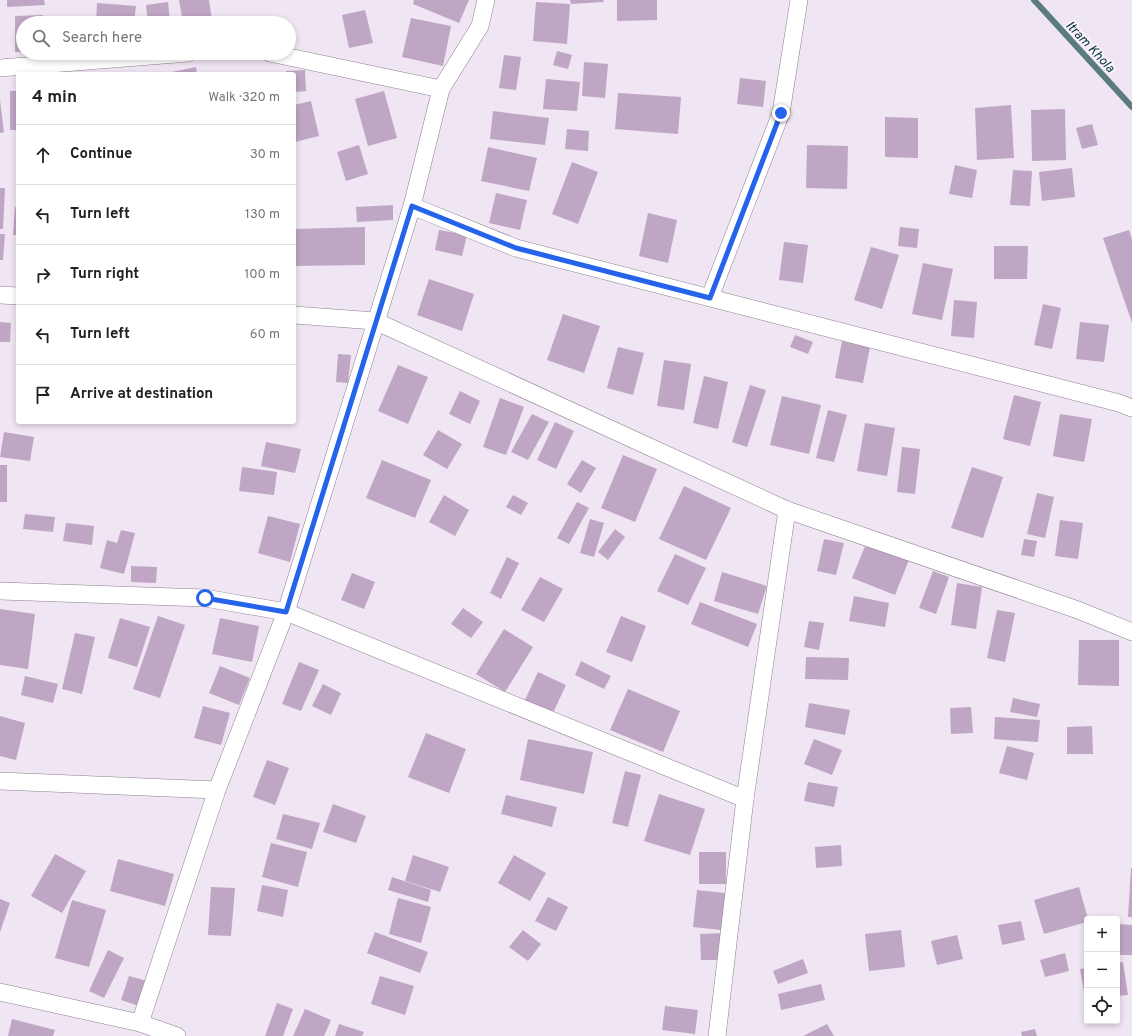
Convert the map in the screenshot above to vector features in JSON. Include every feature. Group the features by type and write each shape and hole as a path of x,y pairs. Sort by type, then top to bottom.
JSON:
{"street":[{"path":"140,1023 217,790 286,612 412,206 441,89 480,26 486,0"},
{"path":"710,298 781,113 799,0"},
{"path":"296,58 441,89"},
{"path":"0,68 100,60"},
{"path":"412,206 516,248 1119,403 1132,408"},
{"path":"0,295 16,296"},
{"path":"296,315 376,321 787,510 1078,610 1132,632"},
{"path":"718,1036 745,799 787,510"},
{"path":"0,591 205,598 286,612 745,799"},
{"path":"0,781 217,790"},
{"path":"0,992 140,1023 177,1036"}],"building":[{"path":"7,0 44,0 45,5 7,7"},
{"path":"179,0 209,0 211,16 182,16"},
{"path":"414,0 469,0 459,23 413,4"},
{"path":"570,0 603,0 604,2 571,4"},
{"path":"617,0 657,0 657,20 617,21"},
{"path":"168,2 169,16 147,16 146,5"},
{"path":"536,2 570,4 567,44 533,41"},
{"path":"97,3 136,6 135,16 96,16"},
{"path":"365,10 373,43 349,48 342,15"},
{"path":"43,15 16,16 16,52 15,52 15,16"},
{"path":"411,18 451,26 443,66 402,57"},
{"path":"557,51 572,55 568,69 553,65"},
{"path":"504,55 521,57 516,90 499,88"},
{"path":"584,62 608,64 605,98 582,96"},
{"path":"196,67 197,72 172,72"},
{"path":"305,70 306,91 296,92 296,72 286,71"},
{"path":"740,78 766,81 763,107 737,104"},
{"path":"546,79 580,82 577,111 543,109"},
{"path":"10,91 16,91 16,130 10,130"},
{"path":"384,91 397,138 368,146 355,99"},
{"path":"618,93 681,97 678,134 615,129"},
{"path":"0,100 4,132 0,133"},
{"path":"311,101 319,136 296,142 296,105"},
{"path":"1011,105 1014,158 977,160 975,108"},
{"path":"1065,109 1066,160 1032,161 1031,110"},
{"path":"493,111 549,118 545,145 490,139"},
{"path":"885,117 918,118 918,158 885,157"},
{"path":"1092,124 1098,145 1082,149 1076,128"},
{"path":"567,129 589,131 588,151 565,149"},
{"path":"359,145 368,174 346,181 337,152"},
{"path":"807,145 848,146 847,189 806,188"},
{"path":"488,147 537,158 529,191 481,181"},
{"path":"572,162 598,172 578,224 552,214"},
{"path":"955,165 977,170 972,198 949,194"},
{"path":"1072,168 1075,197 1042,201 1039,172"},
{"path":"1013,170 1032,171 1030,206 1010,205"},
{"path":"0,188 5,188 3,229 0,229"},
{"path":"496,193 527,200 520,230 489,223"},
{"path":"393,205 393,220 357,222 356,207"},
{"path":"15,207 16,235 13,235"},
{"path":"648,213 677,220 668,263 639,256"},
{"path":"365,227 365,265 296,266 296,229"},
{"path":"900,227 919,229 917,248 898,246"},
{"path":"439,230 467,235 462,256 435,250"},
{"path":"1129,230 1132,239 1132,323 1103,238"},
{"path":"0,234 5,234 3,260 0,260"},
{"path":"784,242 808,245 803,283 779,280"},
{"path":"994,246 1028,246 1027,279 994,279"},
{"path":"871,247 899,255 882,309 854,300"},
{"path":"923,263 953,269 942,320 912,314"},
{"path":"429,279 474,294 462,331 417,315"},
{"path":"954,300 977,302 974,338 951,336"},
{"path":"1043,304 1061,308 1052,349 1034,345"},
{"path":"563,314 600,326 584,373 547,360"},
{"path":"0,322 11,323 10,342 0,342"},
{"path":"1080,322 1109,325 1104,362 1076,359"},
{"path":"795,335 813,342 808,354 790,347"},
{"path":"842,341 870,347 863,383 835,378"},
{"path":"618,347 644,353 633,395 607,388"},
{"path":"338,354 351,355 348,383 336,382"},
{"path":"664,360 691,364 684,410 657,406"},
{"path":"398,365 428,377 408,424 378,411"},
{"path":"704,376 728,382 718,429 693,423"},
{"path":"750,385 766,390 747,447 732,442"},
{"path":"460,391 480,401 470,424 449,414"},
{"path":"1014,395 1041,402 1030,446 1003,439"},
{"path":"782,396 821,405 809,454 770,445"},
{"path":"500,398 524,407 506,455 483,447"},
{"path":"828,410 847,415 834,462 816,458"},
{"path":"532,414 549,422 528,460 511,452"},
{"path":"1060,414 1092,419 1084,462 1053,456"},
{"path":"555,422 574,431 556,469 537,460"},
{"path":"865,423 895,428 887,476 857,471"},
{"path":"438,430 462,444 447,469 423,455"},
{"path":"4,432 34,437 30,461 0,457"},
{"path":"266,442 301,449 295,473 261,466"},
{"path":"902,447 920,449 915,494 897,492"},
{"path":"623,455 657,469 635,522 601,508"},
{"path":"382,460 431,480 415,518 366,498"},
{"path":"582,460 596,468 581,493 567,484"},
{"path":"0,465 7,465 7,502 0,502"},
{"path":"242,467 277,472 274,495 239,491"},
{"path":"972,467 1003,477 983,538 951,528"},
{"path":"684,486 731,508 706,560 659,539"},
{"path":"1037,493 1054,497 1045,538 1027,534"},
{"path":"444,495 469,510 455,536 429,522"},
{"path":"513,495 528,503 521,515 506,507"},
{"path":"577,502 589,508 569,544 557,538"},
{"path":"25,514 55,517 53,532 23,529"},
{"path":"268,516 300,524 290,562 258,553"},
{"path":"590,519 604,523 594,557 580,553"},
{"path":"1060,520 1083,523 1078,559 1055,556"},
{"path":"66,523 94,526 92,545 63,541"},
{"path":"615,529 625,537 608,560 598,552"},
{"path":"121,530 135,533 124,574 100,568 107,540 117,543"},
{"path":"824,539 844,543 836,575 817,571"},
{"path":"1024,539 1037,541 1034,557 1021,555"},
{"path":"866,544 909,560 895,595 852,578"},
{"path":"675,554 706,568 688,605 657,591"},
{"path":"507,557 519,563 501,599 490,593"},
{"path":"131,566 157,567 156,583 131,582"},
{"path":"933,571 949,577 936,614 919,608"},
{"path":"722,572 767,586 758,614 714,601"},
{"path":"352,573 375,582 364,609 341,600"},
{"path":"540,577 563,589 544,622 521,610"},
{"path":"957,583 982,587 976,629 951,625"},
{"path":"854,596 889,603 885,627 849,621"},
{"path":"700,602 757,624 748,647 691,624"},
{"path":"463,608 483,622 471,638 451,624"},
{"path":"0,609 35,614 28,669 0,665"},
{"path":"997,610 1015,613 1005,662 987,658"},
{"path":"158,616 185,625 160,698 133,689"},
{"path":"621,616 646,626 632,662 606,652"},
{"path":"120,618 150,627 137,667 108,658"},
{"path":"220,618 259,626 252,662 212,654"},
{"path":"809,621 824,623 819,650 804,647"},
{"path":"504,629 533,647 505,692 476,674"},
{"path":"75,633 95,637 82,694 62,689"},
{"path":"1079,640 1119,640 1119,686 1078,685"},
{"path":"806,657 849,658 848,680 805,679"},
{"path":"581,661 611,676 604,689 575,675"},
{"path":"299,662 319,670 301,711 282,704"},
{"path":"220,666 250,678 239,705 209,693"},
{"path":"538,672 566,685 552,715 524,702"},
{"path":"25,676 58,684 53,703 21,695"},
{"path":"323,684 341,693 331,715 312,706"},
{"path":"628,689 680,711 663,752 610,730"},
{"path":"1013,698 1040,704 1037,717 1010,712"},
{"path":"809,703 850,710 845,735 805,727"},
{"path":"203,706 230,713 221,745 194,738"},
{"path":"971,707 973,733 951,734 950,708"},
{"path":"0,716 25,723 16,760 0,756"},
{"path":"995,717 1040,720 1038,742 994,739"},
{"path":"1092,726 1093,754 1067,754 1067,727"},
{"path":"426,733 466,749 449,793 408,777"},
{"path":"528,739 593,752 584,794 520,780"},
{"path":"814,739 842,750 832,775 804,764"},
{"path":"1007,746 1034,753 1027,780 999,773"},
{"path":"267,760 289,768 275,805 253,797"},
{"path":"625,771 641,775 628,827 612,823"},
{"path":"808,782 838,787 834,807 804,801"},
{"path":"659,794 705,809 690,855 644,841"},
{"path":"506,795 557,807 552,827 501,814"},
{"path":"333,804 366,816 356,843 323,832"},
{"path":"283,814 320,823 312,849 276,839"},
{"path":"271,843 307,852 298,887 262,877"},
{"path":"841,845 842,866 816,868 815,847"},
{"path":"699,852 726,852 726,884 699,884"},
{"path":"55,854 86,871 62,913 31,896"},
{"path":"413,855 449,867 440,892 405,881"},
{"path":"514,855 546,873 530,901 498,883"},
{"path":"118,859 174,874 165,906 110,891"},
{"path":"1131,868 1132,917 1128,917"},
{"path":"392,877 431,890 428,902 388,890"},
{"path":"262,885 288,890 283,917 257,911"},
{"path":"211,887 235,888 231,936 208,935"},
{"path":"1079,887 1087,916 1084,916 1084,923 1044,934 1034,900"},
{"path":"697,890 725,893 721,930 693,927"},
{"path":"548,897 568,907 556,931 535,921"},
{"path":"398,898 431,907 421,943 389,934"},
{"path":"0,899 10,903 0,932"},
{"path":"72,900 106,910 89,967 55,958"},
{"path":"1021,921 1025,940 1002,945 998,925"},
{"path":"1120,924 1132,925 1132,955 1120,955"},
{"path":"523,930 541,944 528,961 509,947"},
{"path":"901,930 905,967 869,971 865,934"},
{"path":"375,932 428,952 420,973 367,953"},
{"path":"724,933 725,960 701,960 700,934"},
{"path":"957,935 963,959 937,965 931,941"},
{"path":"108,950 124,958 104,998 89,991"},
{"path":"1065,953 1069,971 1045,977 1040,960"},
{"path":"803,959 808,973 778,984 773,971"},
{"path":"1120,962 1123,962 1128,995 1120,996"},
{"path":"1084,968 1084,991 1080,969"},
{"path":"129,976 147,981 139,1006 121,1000"},
{"path":"380,976 414,986 405,1015 371,1004"},
{"path":"821,984 825,1000 781,1010 778,994"},
{"path":"277,1003 293,1009 283,1036 265,1036"},
{"path":"665,1006 698,1010 695,1034 662,1030"},
{"path":"305,1009 331,1020 324,1036 293,1036"},
{"path":"12,1019 55,1030 53,1036 8,1036"},
{"path":"339,1024 364,1032 362,1036 335,1036"},
{"path":"827,1024 834,1036 803,1036"},
{"path":"1035,1029 1037,1036 1022,1036 1021,1032"}],"waterway":[{"name":"Itram Khola","path":"1034,0 1132,107"}],"route":[{"path":"205,598 286,612 412,206 516,248 710,298 781,113"}]}
